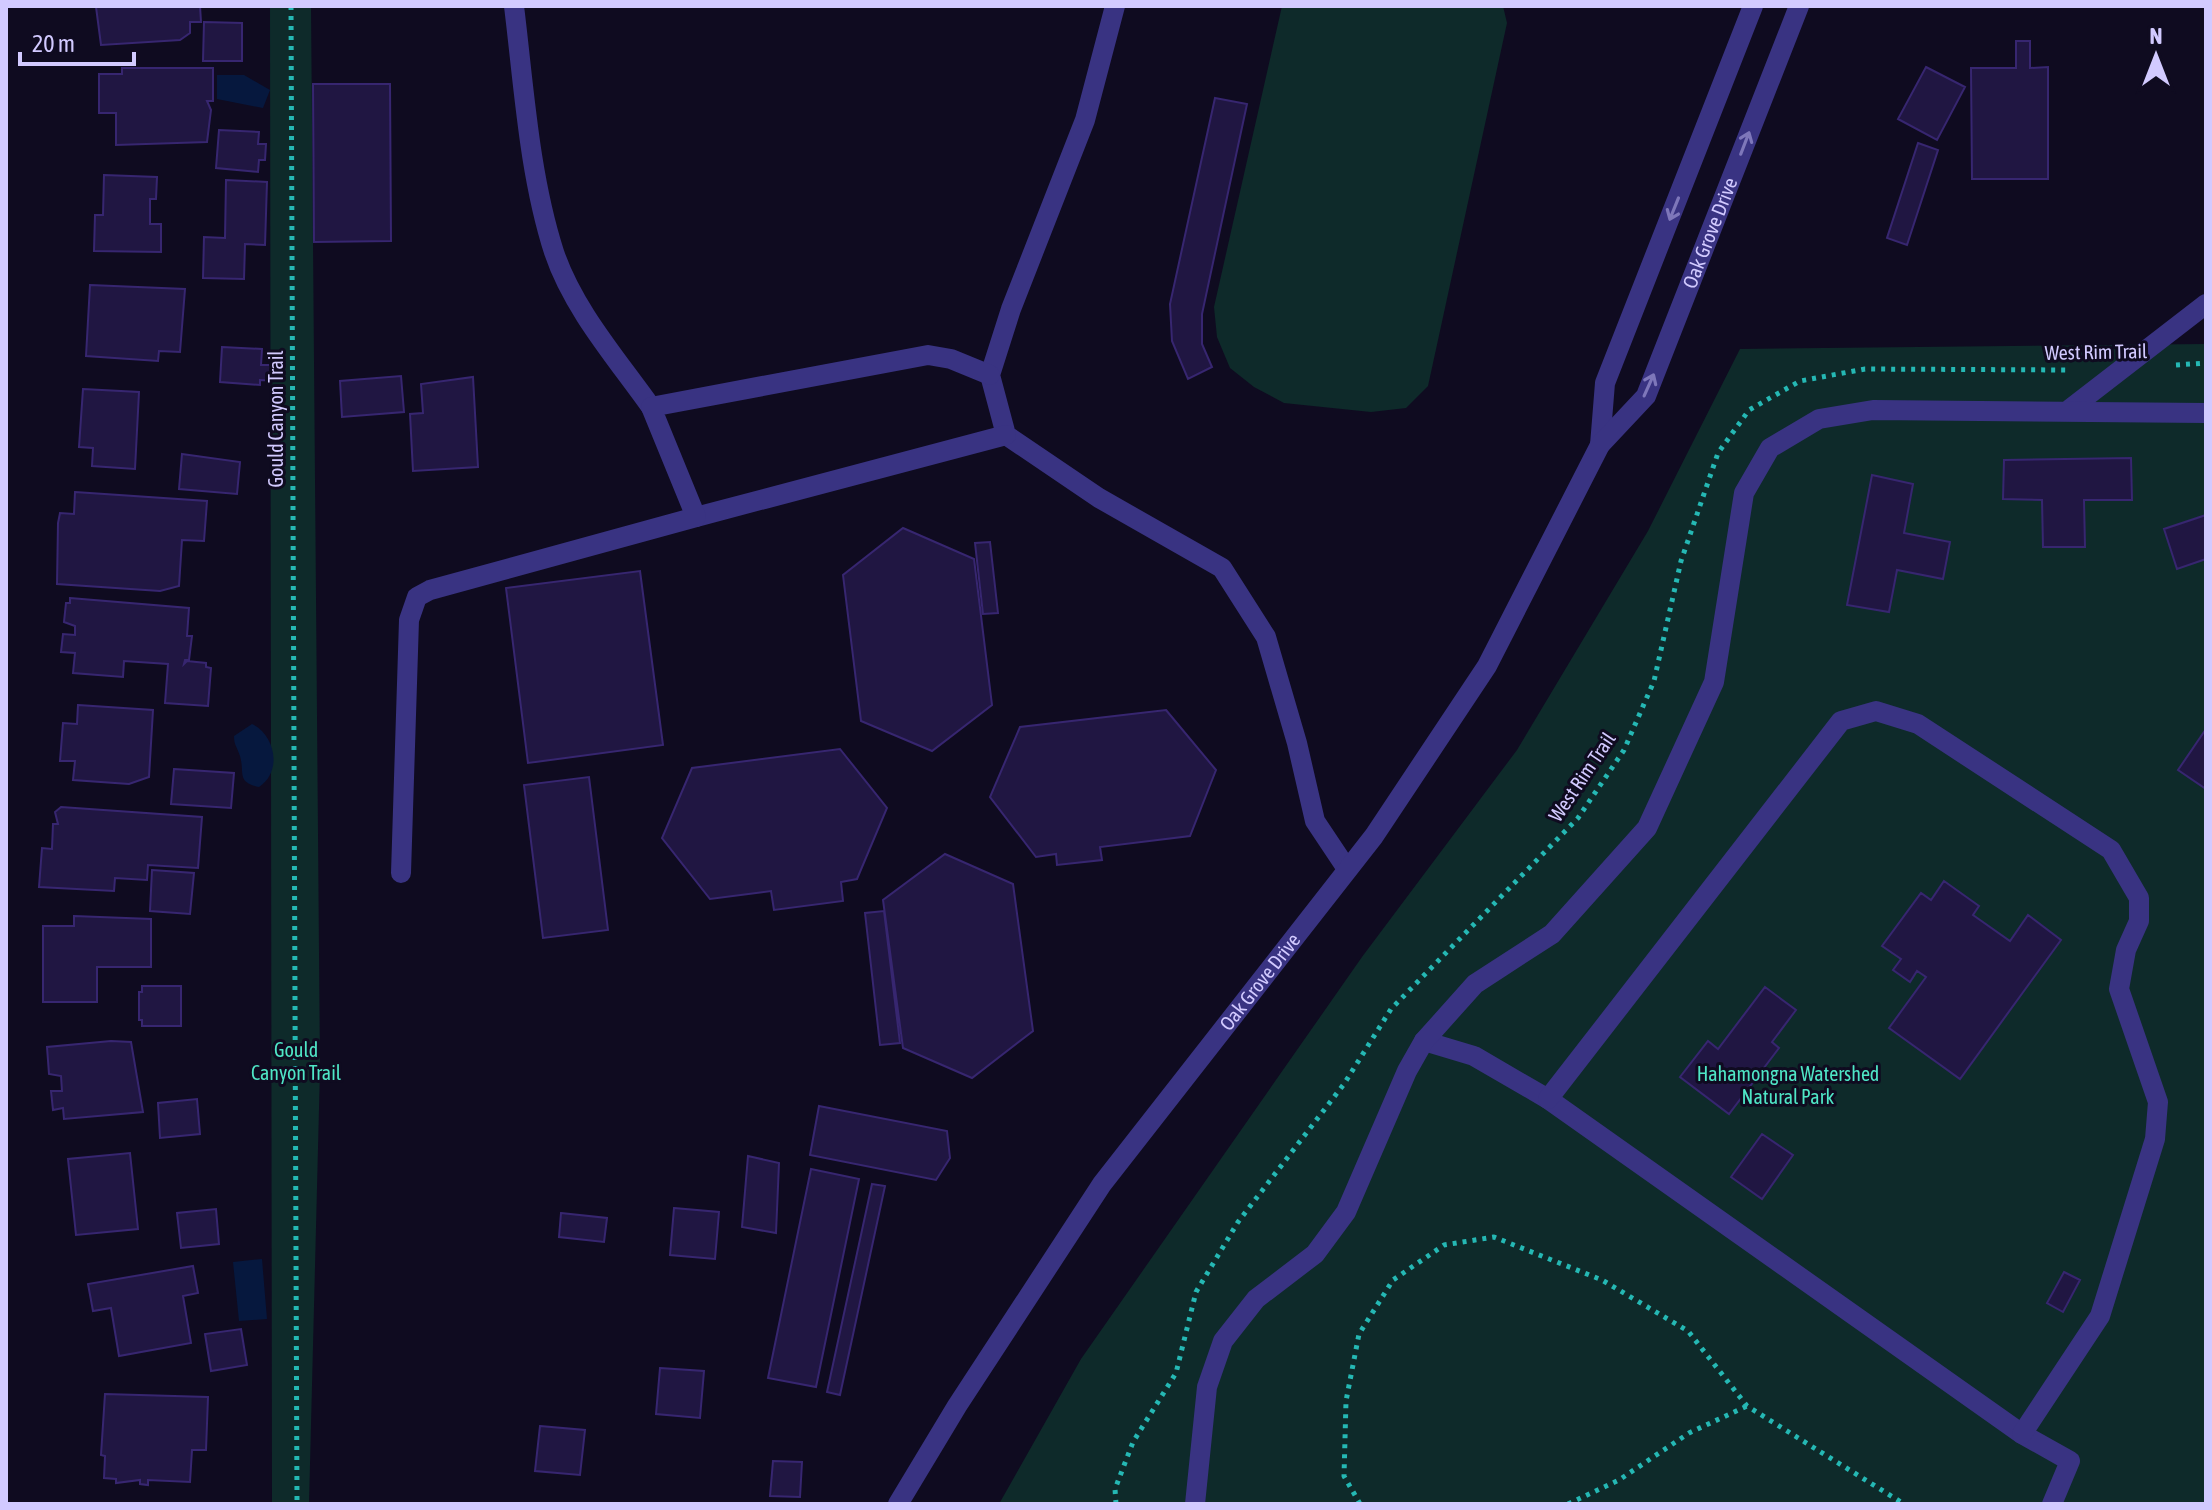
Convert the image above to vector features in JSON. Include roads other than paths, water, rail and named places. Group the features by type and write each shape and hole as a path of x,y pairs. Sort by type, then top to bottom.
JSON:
{"street":[{"path":"514,6 530,133 555,254 588,319 651,407 696,517"},
{"path":"1115,6 1085,120 1011,309 990,375 1006,435 1099,498 1222,568 1266,637 1297,743 1315,821 1347,869"},
{"name":"Oak Grove Drive","path":"1600,445 1605,383 1753,6"},
{"name":"Oak Grove Drive","path":"898,1504 973,1381 1102,1184 1374,836 1487,666 1600,445 1646,396 1799,6"},
{"path":"2070,409 2206,304"},
{"path":"651,407 928,355 951,359 990,375"},
{"path":"1195,1504 1207,1387 1223,1341 1256,1299 1315,1254 1346,1212 1407,1071 1424,1041 1475,984 1552,934 1647,828 1714,682 1744,493 1770,448 1819,419 1873,410 2070,409 2206,413"},
{"path":"401,873 409,620 417,597 430,590 1006,435"},
{"path":"1548,1099 1841,721 1876,711 1918,724 2111,850 2139,898 2139,921 2126,950 2119,989 2158,1102 2155,1139 2100,1316 2022,1434"},
{"path":"1424,1041 1474,1056 1548,1099 2022,1434 2070,1461 2052,1504"}],"water":[{"path":"217,75 244,75 270,90 263,108 217,99"},
{"path":"252,724 266,736 273,754 271,772 259,787 244,779 234,739"},
{"path":"262,1259 267,1319 239,1321 233,1262"}],"park label":[{"name":"Gould Canyon Trail","path":"296,1062"},
{"name":"Hahamongna Watershed Natural Park","path":"1788,1086"}]}
